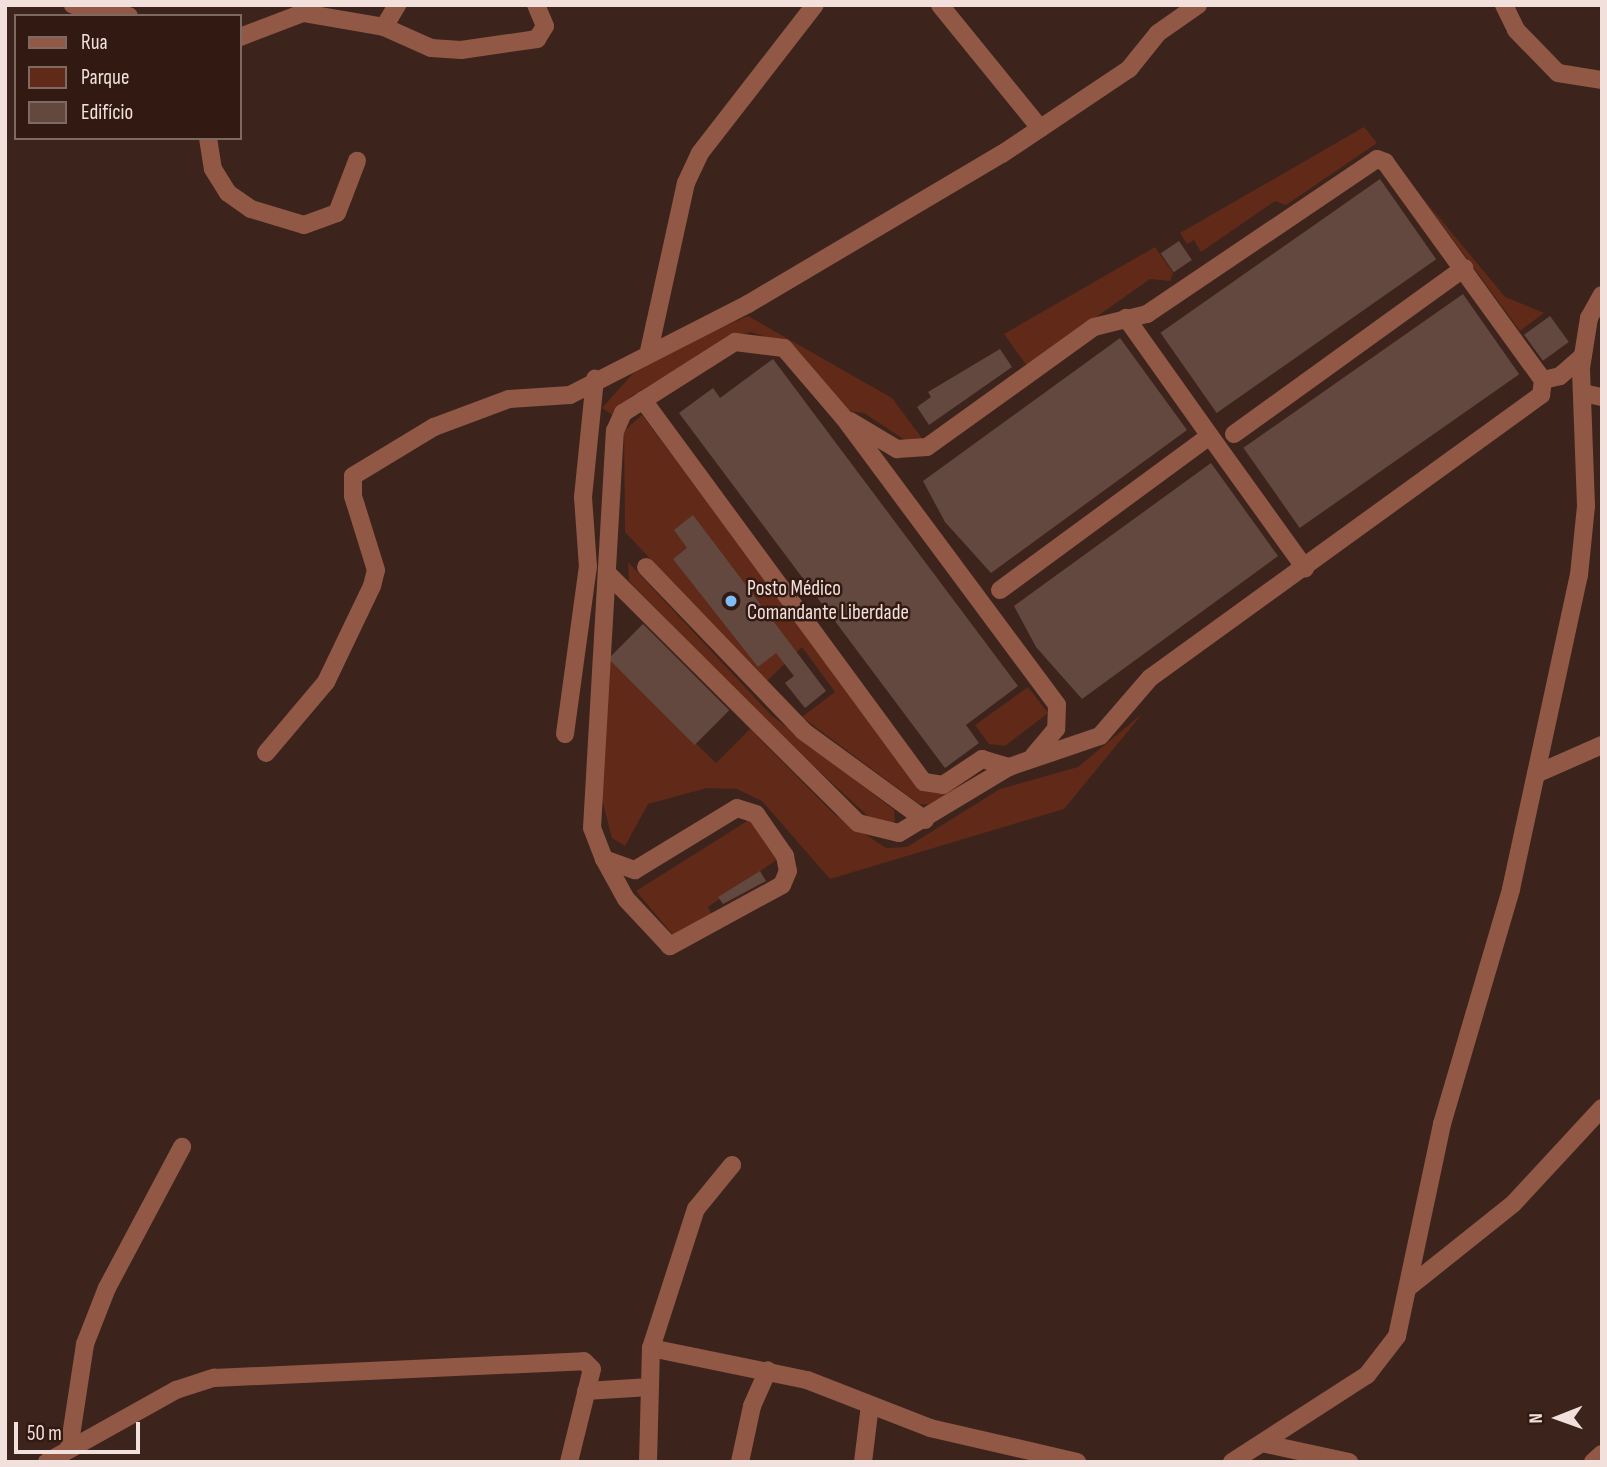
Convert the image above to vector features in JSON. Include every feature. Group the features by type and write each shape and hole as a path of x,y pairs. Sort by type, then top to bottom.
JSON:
{"street":[{"path":"73,5 119,14"},
{"path":"384,27 397,5"},
{"path":"242,36 288,14 384,27 431,48 498,46 545,33 536,5"},
{"path":"649,351 686,183 701,153 815,5"},
{"path":"940,5 1040,128"},
{"path":"266,753 326,682 372,586 376,570 353,495 353,475 434,427 509,399 570,395 649,351 748,304 1040,128 1129,69 1158,33 1198,5"},
{"path":"1504,5 1516,30 1552,68 1602,80"},
{"path":"208,140 213,169 228,193 251,209 304,225 337,213 357,160"},
{"path":"608,574 858,823 899,833 925,820 1009,767 1034,756 1100,736 1150,678 1541,395 1543,380 1385,162 1377,159 1168,301 1126,318 1094,327 914,452 844,418"},
{"path":"1234,434 1464,268"},
{"path":"1233,1462 1266,1444 1384,1360 1398,1336 1442,1124 1511,889 1579,575 1586,506 1583,356 1589,318 1602,295"},
{"path":"1126,318 1305,568"},
{"path":"604,859 635,870 747,808 785,856 788,871 782,885 726,921 670,946 626,899 604,859 592,828 615,431 623,413 735,342 752,340 784,348 844,418 1057,705 1061,716 1034,756"},
{"path":"1543,380 1560,376 1583,356"},
{"path":"565,734 588,567 583,497 595,379"},
{"path":"1583,393 1602,397"},
{"path":"643,400 925,782 943,785 982,760 1009,767"},
{"path":"1000,590 1210,436"},
{"path":"646,567 803,731 925,820"},
{"path":"1536,774 1602,745"},
{"path":"1409,1287 1513,1204 1602,1108"},
{"path":"69,1449 85,1344 107,1288 182,1147"},
{"path":"648,1462 650,1348 696,1209 732,1165"},
{"path":"650,1348 768,1370 930,1428 1077,1462"},
{"path":"47,1462 176,1390 214,1378 584,1361 592,1369 569,1462"},
{"path":"740,1462 751,1406 768,1370"},
{"path":"586,1391 649,1387"},
{"path":"863,1462 870,1405"},
{"path":"1266,1444 1349,1462"},
{"path":"1593,1462 1602,1454"}],"green space":[{"path":"1364,127 1377,143 1286,205 1275,201 1201,252 1194,240 1187,244 1180,233"},
{"path":"1422,197 1505,297 1544,313 1520,331"},
{"path":"1155,247 1173,273 1170,281 1150,279 1027,366 1004,334"},
{"path":"748,316 892,398 924,441 911,444 864,413 849,411 795,347 751,332 727,339 630,397 614,416 602,408 646,359"},
{"path":"642,415 919,786 944,794 985,771 938,805 919,804 802,717 835,692 802,647 766,682 625,532 624,431"},
{"path":"628,562 771,715 894,810 895,821 887,826 869,817 770,726 629,581"},
{"path":"609,659 716,763 750,729 834,814 886,848 907,847 1000,789 1078,767 1142,714 1064,809 830,879 762,801 737,789 707,788 648,804 625,846 612,838 600,792"},
{"path":"1028,687 1048,713 1005,746 989,744 975,725"},
{"path":"752,818 778,859 708,907 716,922 674,936 636,891"}],"building":[{"path":"1380,179 1436,259 1217,413 1160,333"},
{"path":"1179,241 1192,260 1174,272 1161,253"},
{"path":"1463,294 1519,374 1300,528 1243,448"},
{"path":"1550,316 1569,342 1543,361 1524,335"},
{"path":"1120,338 1187,430 991,573 945,522 923,481"},
{"path":"1000,349 1012,367 929,425 917,407 931,397 928,392"},
{"path":"773,359 1018,686 966,725 979,743 945,768 679,413 713,388 720,398"},
{"path":"1211,463 1278,556 1082,699 1036,647 1014,606"},
{"name":"Posto Médico Comandante Liberdade","path":"693,515 826,691 805,708 785,683 794,676 776,653 758,667 673,559 687,548 674,530"},
{"path":"643,624 729,710 695,745 608,659"},
{"path":"760,871 766,881 723,904 718,897"}],"place":[{"name":"Posto Médico Comandante Liberdade","path":"731,601"}]}
